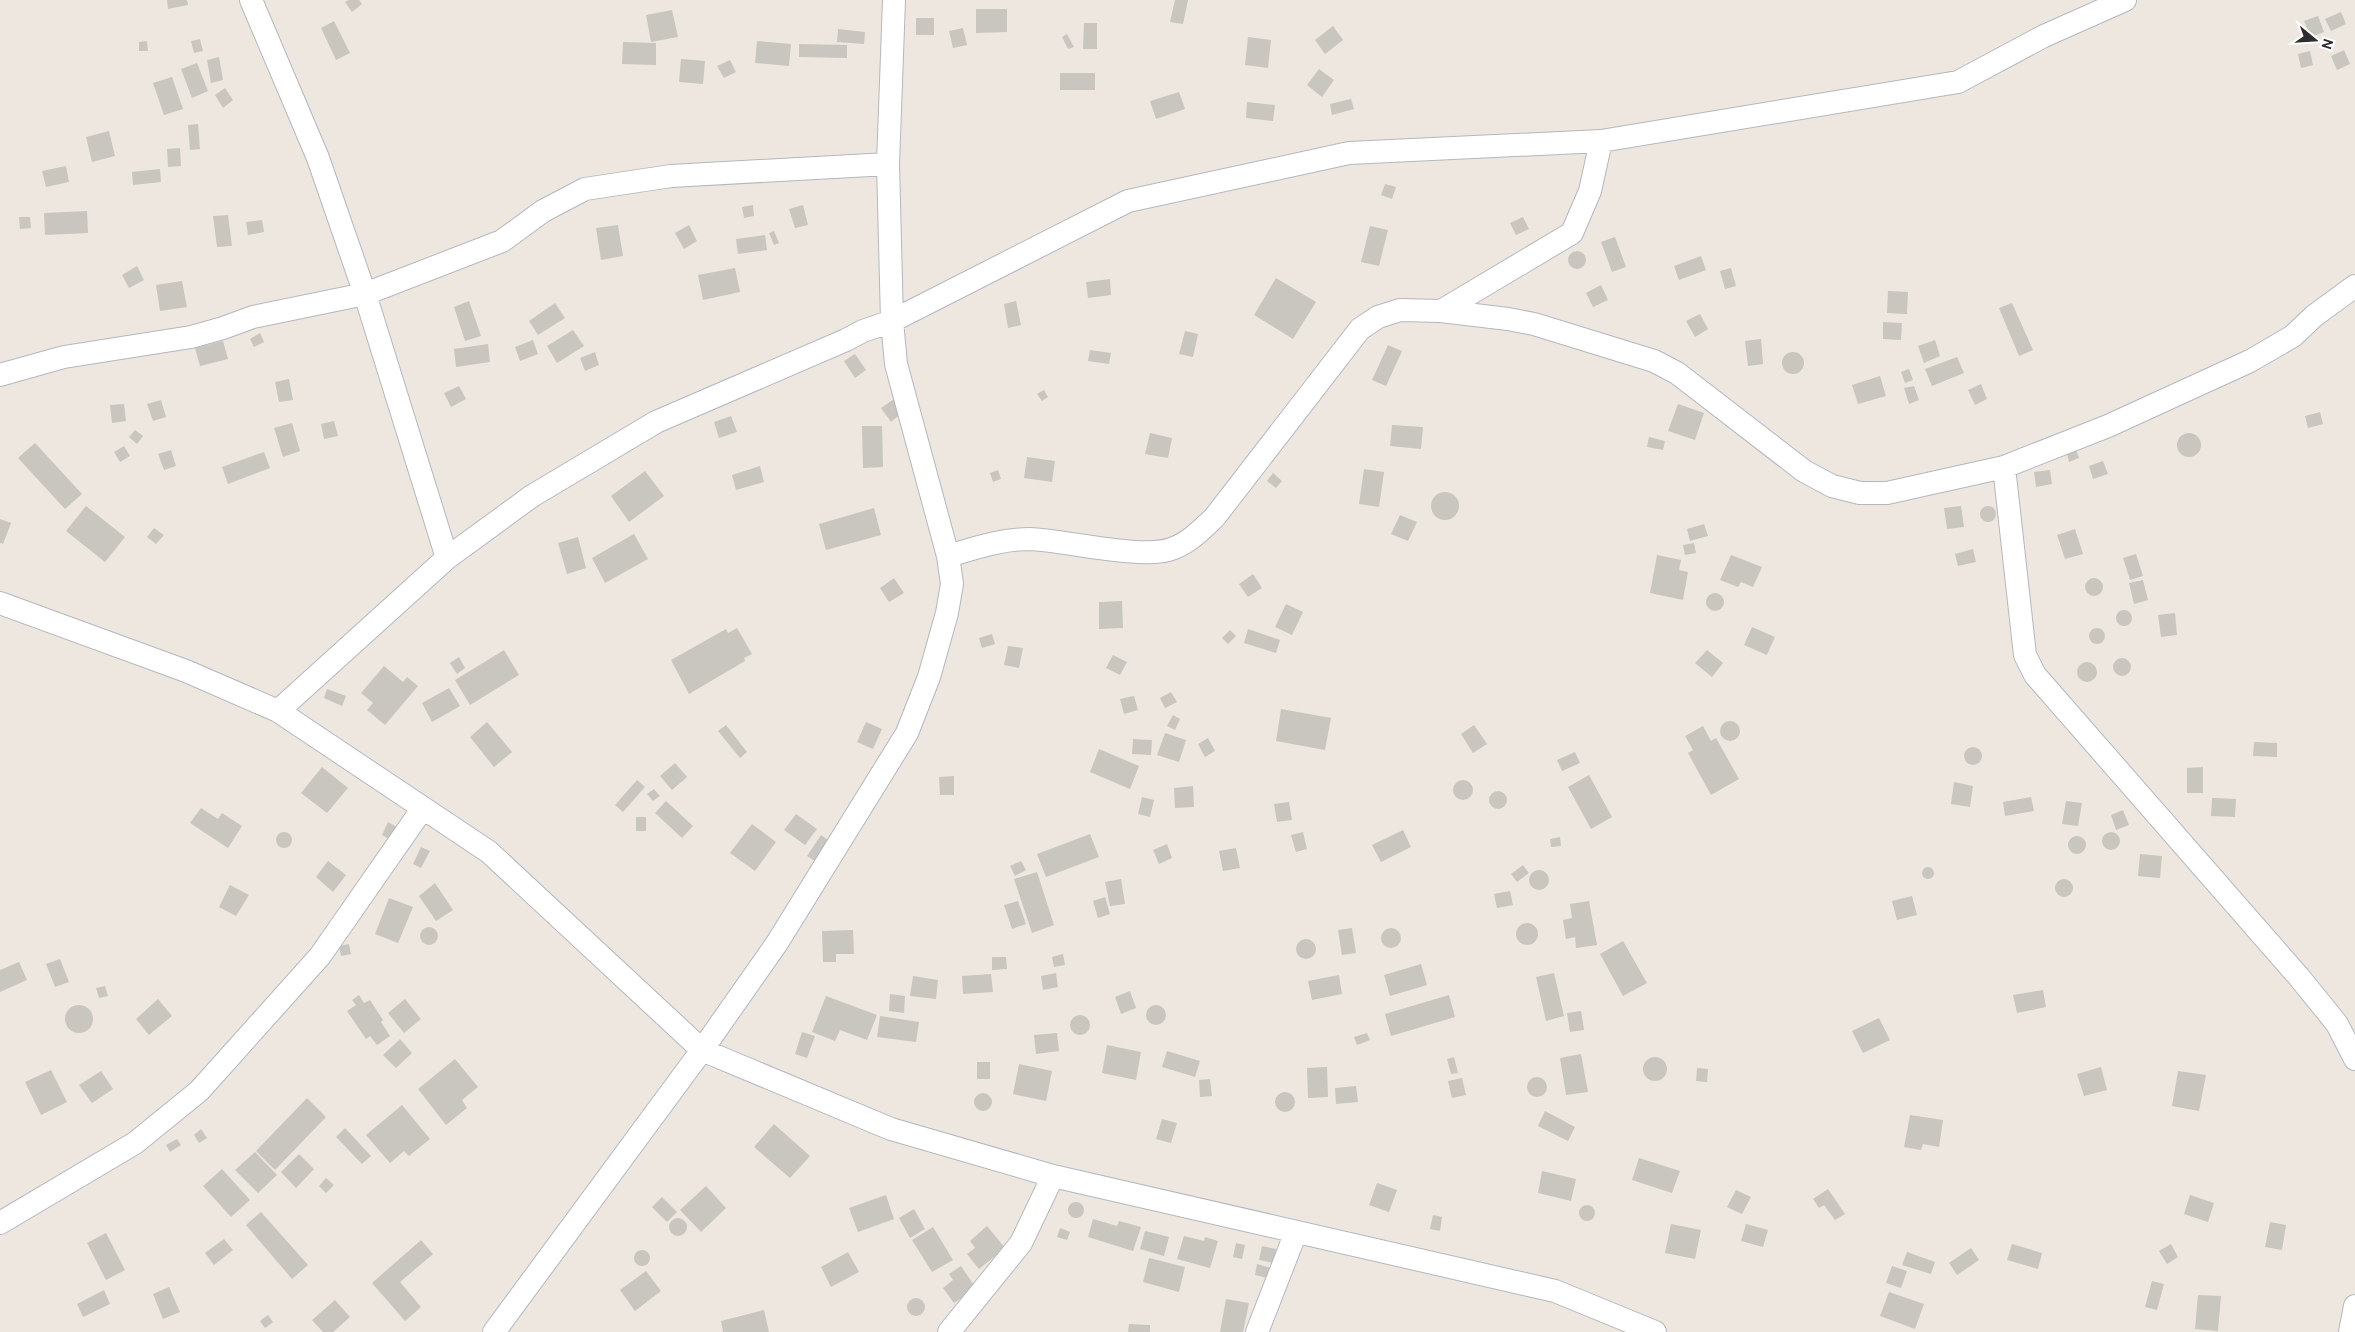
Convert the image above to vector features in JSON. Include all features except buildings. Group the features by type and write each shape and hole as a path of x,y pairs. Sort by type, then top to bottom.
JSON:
{"street":[{"path":"251,0 318,158 365,294 447,558"},
{"path":"494,1332 702,1050 782,934 907,733 929,677 952,584 948,556 896,364 892,321 888,164 894,0"},
{"path":"278,711 447,558 532,496 656,422 863,331 892,321 1128,201 1349,153 1601,141 1958,82 2044,36 2125,0"},
{"path":"1441,311 1572,233 1590,191 1601,141"},
{"path":"0,375 64,357 191,337 253,317 365,294 502,241 543,211 585,189 672,176 888,164"},
{"path":"948,556 1003,540 1032,539 1150,552 1174,549 1192,538 1214,518 1360,329 1378,317 1400,310 1441,311 1534,324 1654,361 1677,373 1804,471 1832,486 1860,494 1887,493 2004,466 2108,426 2250,361 2293,336 2314,316 2355,286"},
{"path":"2004,466 2025,655 2035,675 2299,977 2354,1050"},
{"path":"0,603 186,671 278,711 489,852 702,1050 891,1129 1053,1176 1555,1291 1655,1332"},
{"path":"0,1223 135,1143 198,1091 320,956 423,808"},
{"path":"949,1332 1021,1244 1053,1176"},
{"path":"1256,1332 1296,1232"},
{"path":"2350,1332 2355,1306"}]}
